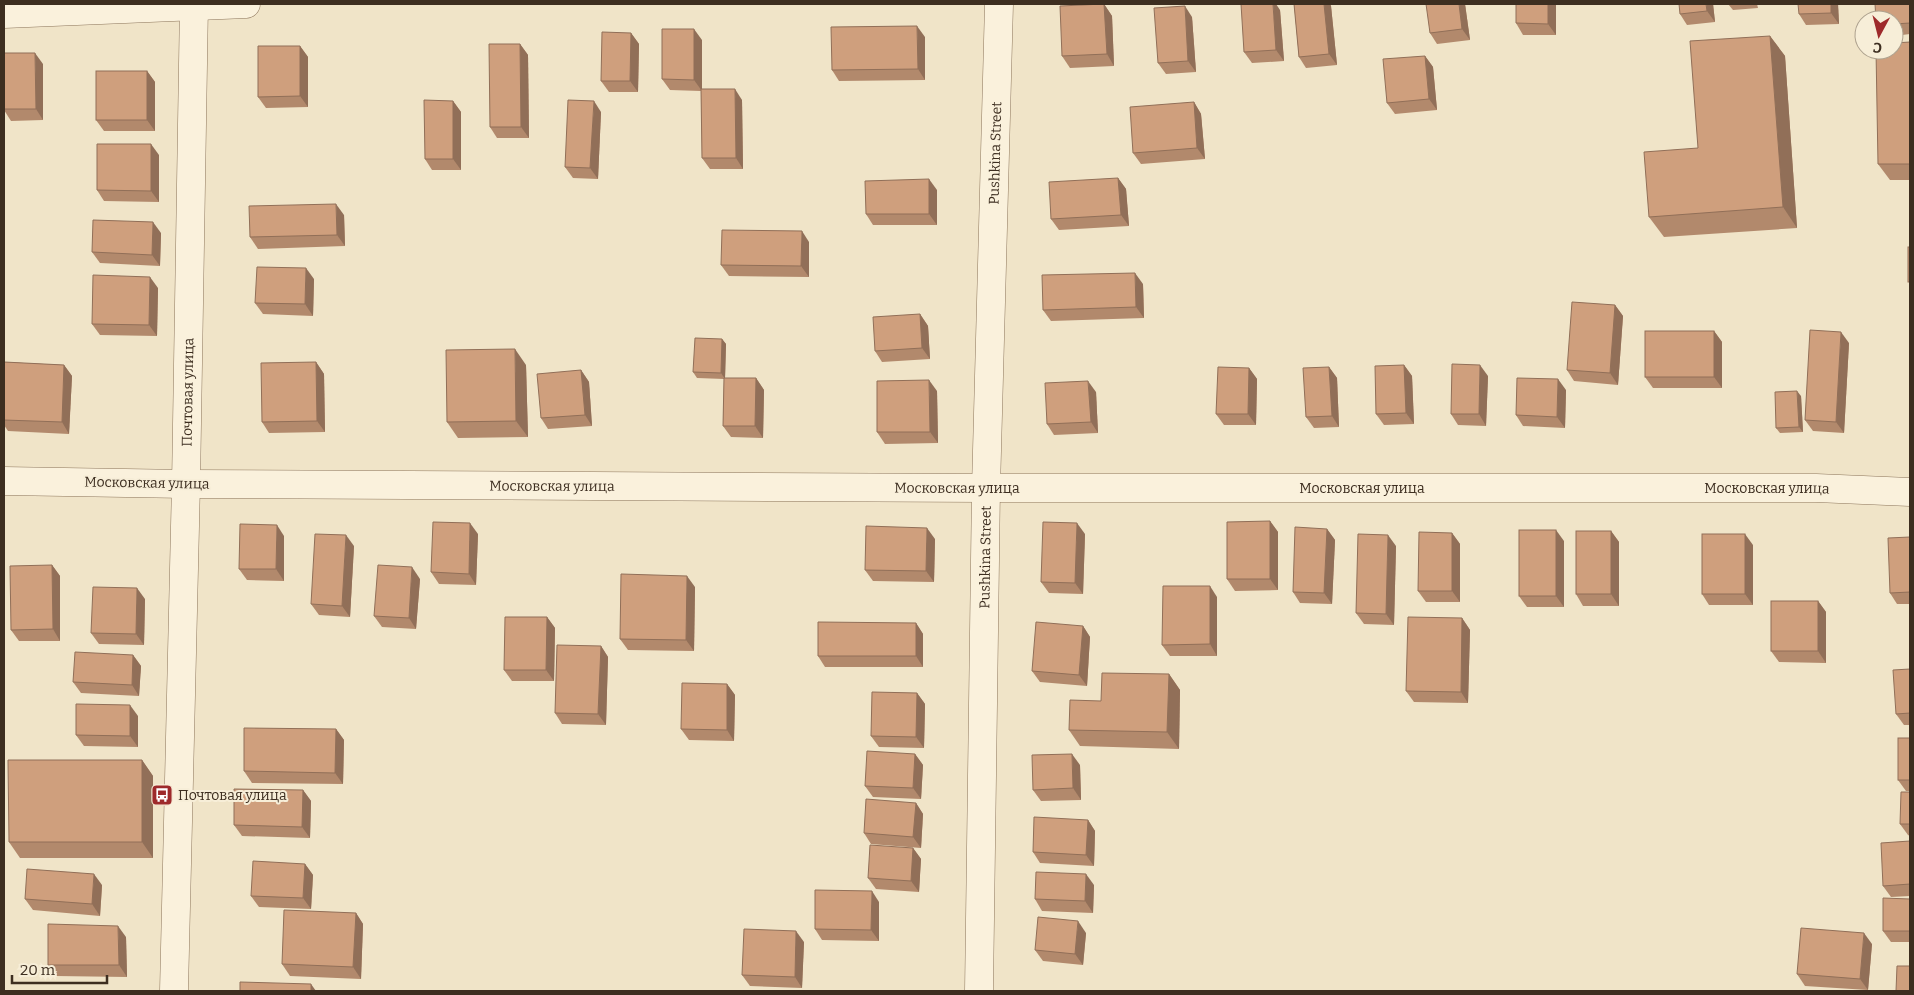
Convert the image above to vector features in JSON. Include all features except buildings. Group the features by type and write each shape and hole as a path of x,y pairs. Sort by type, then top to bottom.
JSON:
{"street":[{"path":"4,14 194,4 246,4"},
{"name":"Почтовая улица","path":"174,991 186,484 194,4"},
{"name":"Pushkina Street","path":"979,991 986,488 999,4"},
{"name":"Московская улица","path":"4,481 186,484 986,488 1816,488 1910,492"}],"place":[{"name":"Почтовая улица","path":"162,795"}]}
